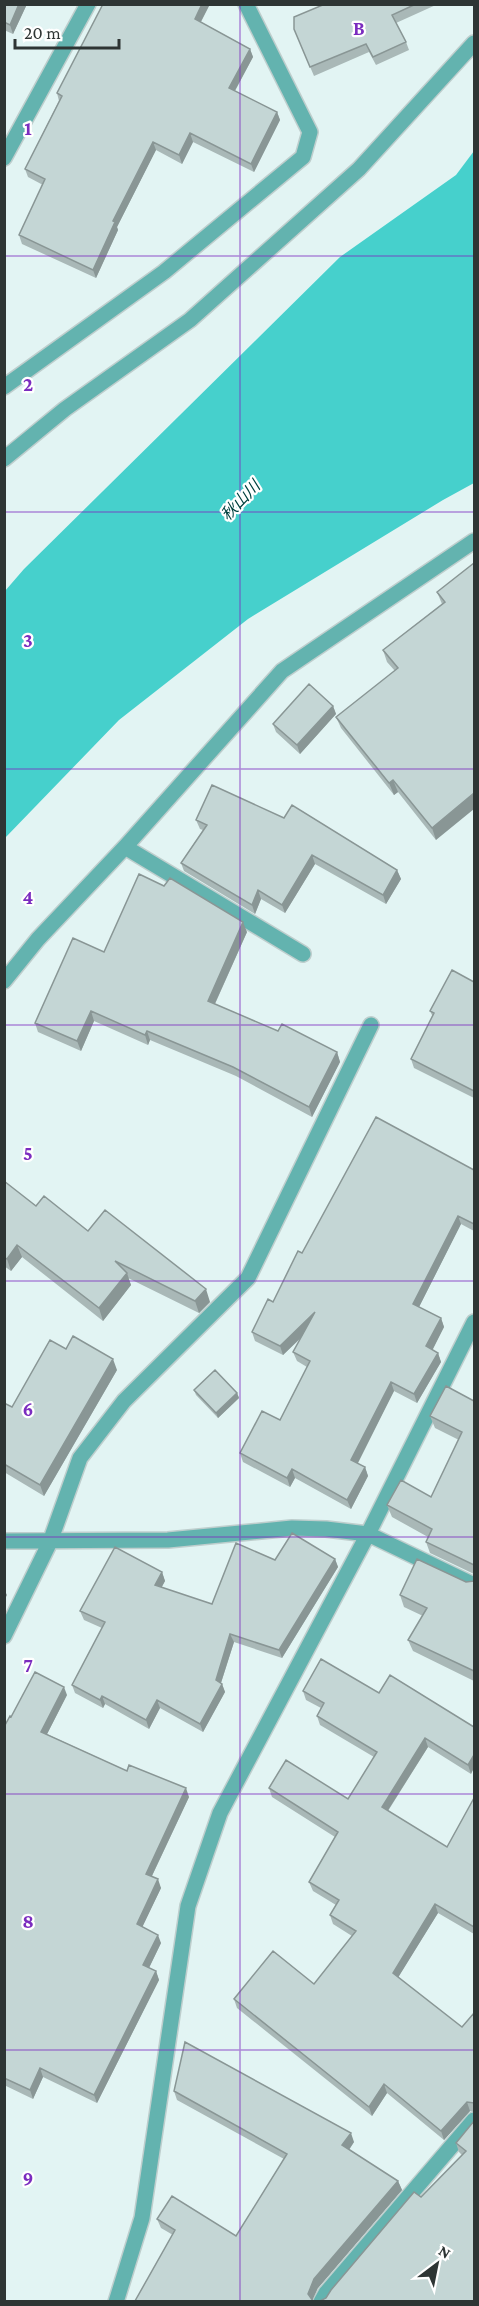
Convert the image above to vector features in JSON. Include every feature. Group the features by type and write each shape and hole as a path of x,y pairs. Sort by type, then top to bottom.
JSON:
{"street":[{"path":"4,158 88,4"},
{"path":"4,387 164,272 303,157 310,132 246,4"},
{"path":"4,459 65,409 199,312 359,169 474,44"},
{"path":"4,981 38,939 125,847 282,671 474,541"},
{"path":"125,847 303,954"},
{"path":"4,1636 50,1542 80,1458 124,1401 248,1278 371,1025"},
{"path":"116,2301 142,2218 188,1906 220,1813 368,1534 474,1322"},
{"path":"4,1541 168,1540 292,1528 326,1529 368,1534 474,1586"},
{"path":"321,2301 474,2120"}],"water":[{"name":"秋山川","path":"474,151 474,483 248,619 119,720 5,838 5,591 24,569 340,257 456,175"}],"building":[{"path":"4,4 19,4 10,25 4,22"},
{"path":"103,4 202,4 195,19 250,49 229,88 277,112 251,164 190,133 179,155 153,142 113,221 115,222 93,270 19,235 45,179 25,169 62,96 57,93"},
{"path":"325,4 416,4 392,15 406,42 373,57 366,44 310,67 294,29 294,17"},
{"path":"474,563 474,793 432,828 393,780 389,783 336,717 398,668 383,650 445,602 437,592"},
{"path":"309,684 333,706 297,745 273,724"},
{"path":"212,785 284,818 292,805 397,870 383,895 312,855 282,905 258,890 252,905 181,863 207,825 196,820"},
{"path":"139,874 164,886 170,878 243,922 208,1001 278,1031 282,1024 337,1052 309,1107 233,1067 147,1031 145,1035 91,1011 77,1041 35,1023 73,938 104,952"},
{"path":"452,970 474,982 474,1091 411,1059 434,1013 430,1011"},
{"path":"376,1117 474,1170 474,1224 458,1216 413,1304 441,1318 426,1346 438,1353 414,1394 391,1382 351,1460 365,1467 347,1500 292,1469 287,1478 240,1453 262,1411 280,1420 310,1361 293,1352 315,1312 280,1346 252,1332 268,1299 273,1302 298,1251 302,1253"},
{"path":"4,1181 36,1206 44,1196 88,1231 105,1210 206,1289 195,1301 115,1261 127,1273 99,1308 17,1245 7,1259 4,1257"},
{"path":"73,1336 113,1359 40,1485 4,1464 4,1403 12,1407 50,1340 66,1349"},
{"path":"215,1370 237,1393 216,1413 194,1390"},
{"path":"446,1386 474,1401 474,1565 426,1542 432,1529 387,1505 401,1480 431,1497 462,1432 430,1416"},
{"path":"292,1533 335,1559 279,1650 230,1634 216,1680 222,1684 200,1724 157,1700 146,1720 102,1696 100,1700 72,1685 105,1622 80,1611 115,1547 162,1572 155,1585 212,1604 236,1543 275,1560"},
{"path":"417,1559 466,1582 474,1581 474,1671 408,1640 427,1608 400,1595"},
{"path":"321,1659 379,1693 390,1675 474,1727 474,1755 468,1765 425,1738 382,1807 447,1847 474,1798 474,1927 435,1904 393,1973 462,2027 474,2013 474,2103 467,2102 441,2131 384,2084 369,2107 234,1999 273,1951 314,1984 356,1931 330,1915 339,1900 309,1882 338,1832 269,1788 286,1760 348,1799 377,1752 317,1716 324,1703 303,1691"},
{"path":"35,1672 64,1687 41,1732 127,1771 129,1765 186,1788 146,1874 158,1879 137,1924 158,1935 143,1965 156,1971 94,2095 40,2068 30,2090 4,2078 4,1727"},
{"path":"185,2042 351,2133 342,2145 398,2181 314,2279 308,2294 313,2301 135,2301 175,2230 157,2219 172,2196 236,2236 287,2154 174,2091"},
{"path":"474,2121 474,2301 320,2301 326,2298 414,2192 421,2197 466,2151 456,2143"}]}
